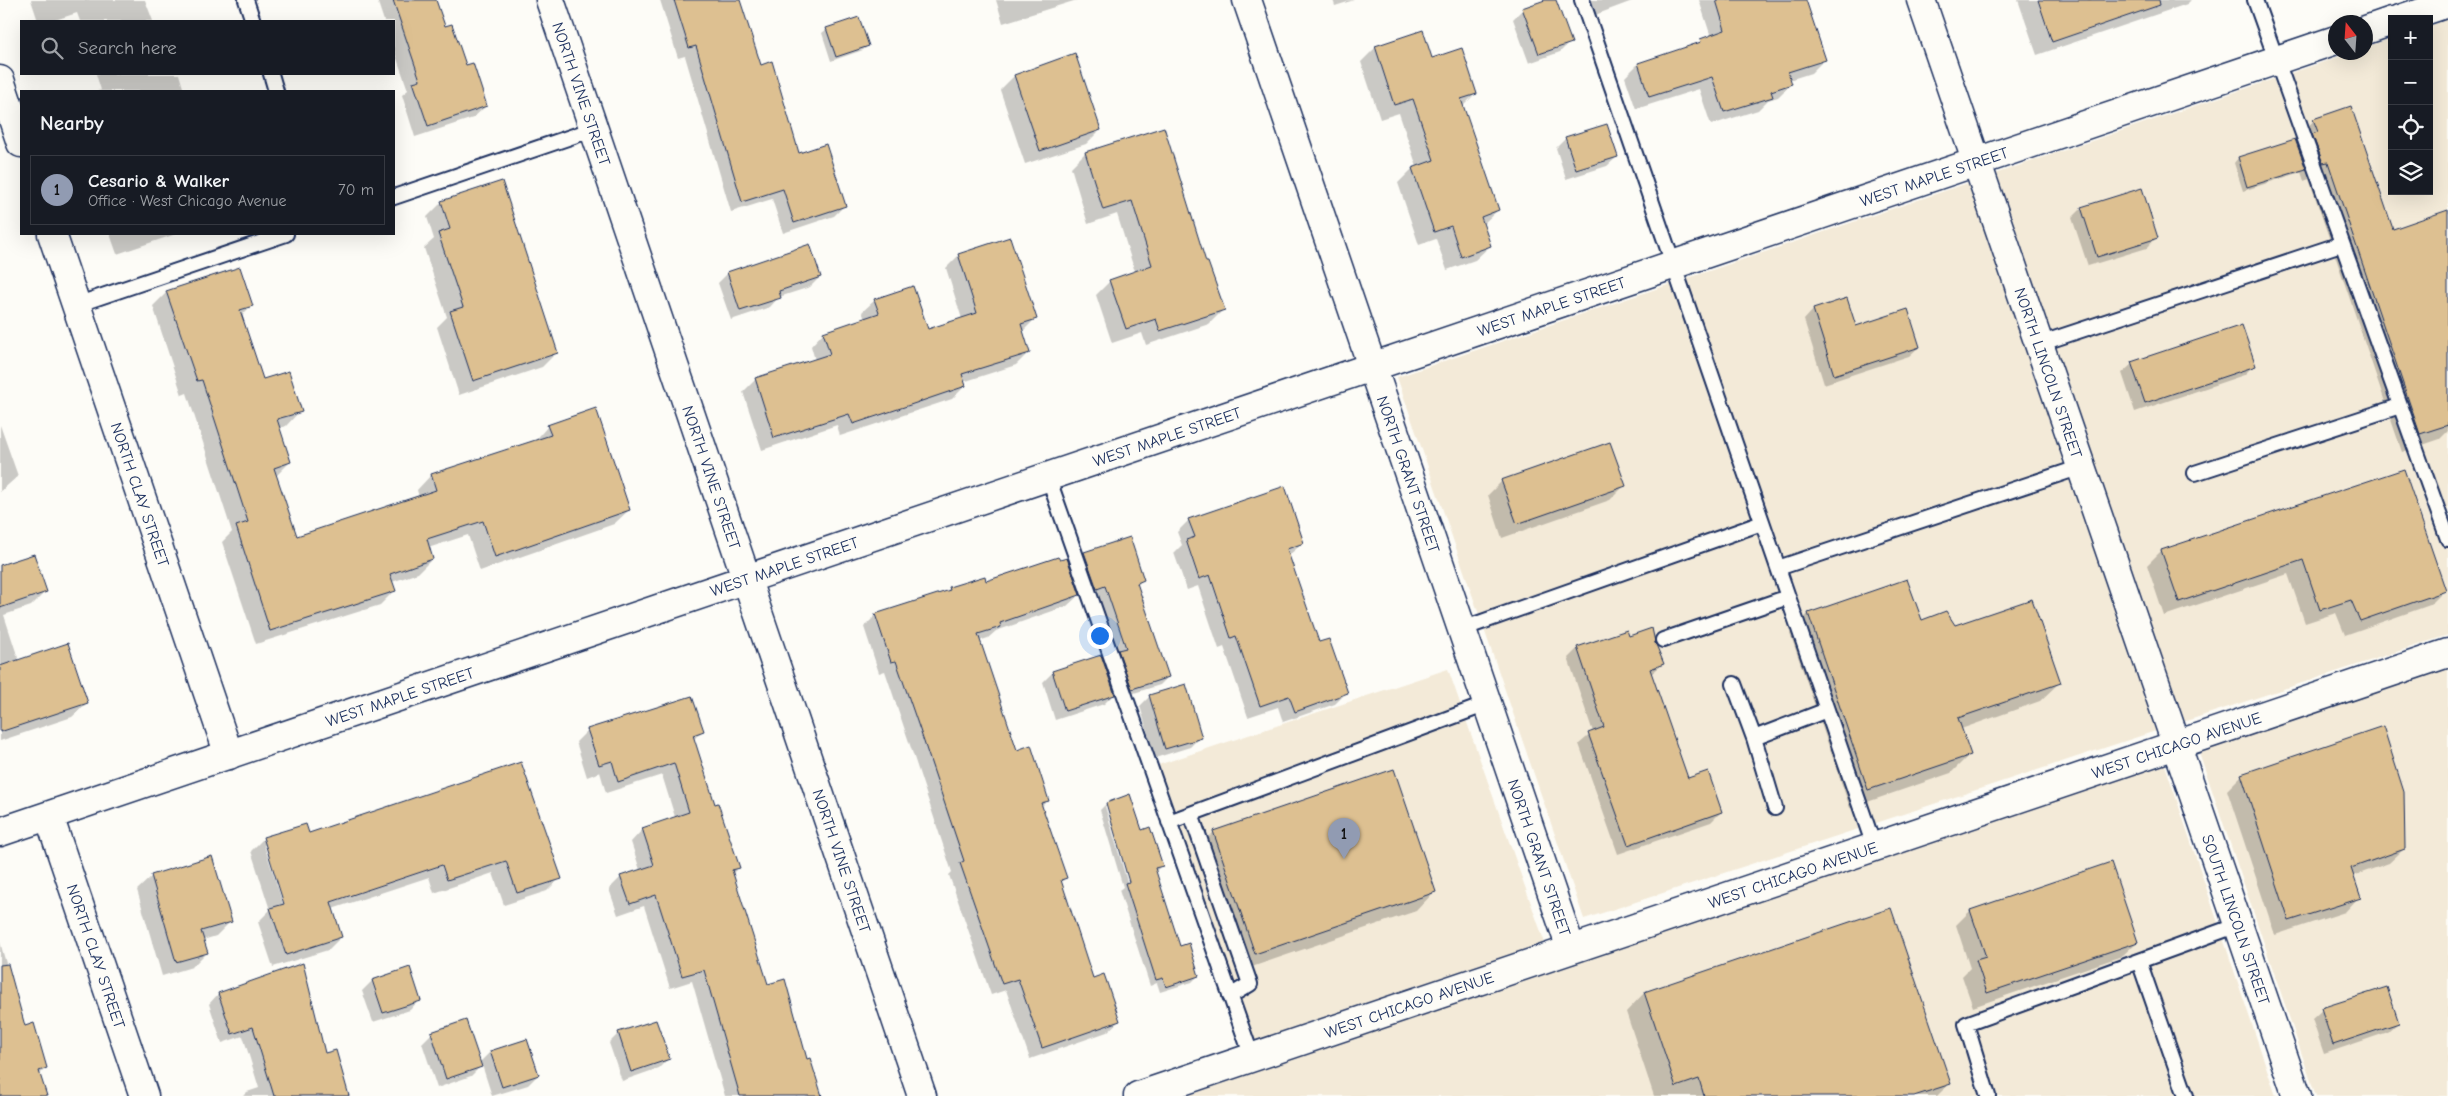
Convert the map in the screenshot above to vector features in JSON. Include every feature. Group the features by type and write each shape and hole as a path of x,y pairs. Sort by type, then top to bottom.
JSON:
{"street":[{"name":"NORTH VINE STREET","path":"550,0 922,1096"},
{"name":"NORTH GRANT STREET","path":"1247,0 1571,949"},
{"name":"NORTH LINCOLN STREET","path":"1921,0 2176,744"},
{"path":"2412,15 2448,3"},
{"path":"2373,28 2388,23"},
{"name":"WEST MAPLE STREET","path":"0,832 2328,43"},
{"path":"0,80 20,140"},
{"name":"NORTH CLAY STREET","path":"52,235 229,754"},
{"name":"WEST CHICAGO AVENUE","path":"1138,1096 2448,653"},
{"name":"SOUTH LINCOLN STREET","path":"2176,744 2297,1096"},
{"name":"NORTH CLAY STREET","path":"49,816 144,1096"}],"lane":[{"path":"246,0 253,20"},
{"path":"1582,0 1874,846"},
{"path":"2254,0 2448,539"},
{"path":"270,75 276,90"},
{"path":"395,197 594,130"},
{"path":"76,305 283,235"},
{"path":"2039,344 2341,244"},
{"path":"2195,473 2400,406"},
{"path":"1778,568 2081,466"},
{"path":"1048,477 1252,1057"},
{"path":"1462,629 1762,523"},
{"path":"1663,640 1788,597"},
{"path":"1734,684 1754,738 1776,808"},
{"path":"1169,822 1487,704"},
{"path":"1754,738 1827,710"},
{"path":"1191,814 1250,984 1230,996"},
{"path":"1988,1096 1966,1024 2238,925"},
{"path":"2139,961 2186,1096"}],"shaded area":[{"path":"2448,19 2448,635 1584,919 1397,377 2329,60 2373,60 2373,45 2388,39 2388,195 2433,195 2433,25"},
{"path":"2448,667 2448,1096 2316,1096 2198,749"},
{"path":"1448,669 1546,946 1255,1042 1158,765"},
{"path":"2164,762 2276,1096 1186,1096"}],"building":[{"path":"393,0 436,0 445,26 452,24 466,65 473,63 487,106 428,126 413,82 420,80"},
{"path":"674,0 740,0 761,65 772,61 799,153 826,144 846,206 794,223 783,189 742,202 696,46 689,48"},
{"path":"1545,0 1556,0 1572,43 1539,54 1522,8"},
{"path":"1716,0 1806,0 1826,60 1788,72 1792,84 1771,91 1773,97 1724,112 1712,77 1649,97 1638,63 1701,42 1700,39 1725,30"},
{"path":"2038,0 2159,0 2160,5 2052,42"},
{"path":"859,17 869,46 836,57 826,28"},
{"path":"1423,30 1432,58 1462,48 1477,94 1461,99 1499,210 1481,217 1491,246 1461,257 1451,226 1434,232 1412,168 1434,160 1413,99 1394,105 1375,46"},
{"path":"1075,53 1101,130 1040,151 1014,75"},
{"path":"2351,106 2393,229 2448,210 2448,425 2420,434 2328,162 2323,163 2312,134 2318,132 2313,119"},
{"path":"1607,124 1618,157 1576,170 1565,137"},
{"path":"1164,127 1206,262 1208,262 1225,310 1160,331 1156,319 1126,329 1109,280 1152,265 1132,201 1103,210 1085,152"},
{"path":"2295,139 2306,169 2247,187 2238,157"},
{"path":"502,181 558,353 473,381 450,311 463,307 438,233 450,229 441,201"},
{"path":"2142,188 2158,238 2097,257 2081,207"},
{"path":"1010,237 1037,319 1021,324 1030,353 962,374 966,386 853,424 849,414 774,438 755,378 830,354 823,332 879,313 874,299 913,286 928,329 977,313 958,254"},
{"path":"810,244 821,277 779,291 781,298 740,311 727,272"},
{"path":"240,267 253,306 240,310 263,379 289,371 302,412 277,419 291,462 274,468 297,536 436,490 431,474 551,435 547,425 596,408 630,510 495,557 483,521 427,539 433,559 390,574 396,591 270,631 236,526 248,522 202,380 197,381 166,291"},
{"path":"1847,298 1856,326 1908,309 1920,347 1834,375 1813,309"},
{"path":"2242,325 2256,366 2145,403 2131,362"},
{"path":"1610,442 1626,486 1517,524 1501,480"},
{"path":"2404,469 2446,591 2360,621 2351,600 2320,610 2303,560 2179,602 2161,550"},
{"path":"1285,486 1304,543 1287,549 1319,642 1329,639 1348,693 1295,712 1289,696 1260,706 1236,636 1231,638 1210,575 1199,579 1186,540 1195,537 1188,519"},
{"path":"1130,537 1144,580 1137,583 1169,677 1132,689 1118,650 1126,648 1105,586 1097,589 1084,552"},
{"path":"34,554 47,592 0,608 0,565"},
{"path":"1058,557 1060,560 1067,558 1080,595 1000,623 1001,627 978,634 1017,750 1031,745 1049,801 1041,803 1067,878 1061,880 1093,978 1104,974 1120,1021 1042,1048 1018,979 1002,984 960,863 964,861 920,730 896,661 891,662 875,614 950,590 949,587 985,576 986,581"},
{"path":"1907,579 1922,620 1946,611 1955,625 2032,599 2061,683 1958,718 1971,755 1868,790 1808,613"},
{"path":"1652,628 1655,642 1664,664 1650,669 1688,778 1708,771 1722,812 1628,845 1588,733 1604,727 1577,647 1627,630 1629,636"},
{"path":"68,643 88,703 0,732 0,666"},
{"path":"1101,655 1115,695 1065,711 1052,671"},
{"path":"1186,684 1202,738 1165,749 1149,695"},
{"path":"692,696 704,731 693,735 715,804 718,803 740,868 732,870 768,984 785,979 807,1059 810,1058 822,1096 740,1096 704,970 682,976 656,895 630,904 620,876 654,865 642,828 689,812 674,763 618,782 612,761 599,765 587,729"},
{"path":"2383,726 2404,792 2405,849 2351,868 2361,898 2289,921 2241,774"},
{"path":"521,762 562,879 517,893 506,861 447,880 442,865 331,902 342,937 286,955 270,908 284,904 263,837 306,824 309,833"},
{"path":"1394,769 1436,892 1255,954 1213,831"},
{"path":"1130,794 1142,830 1150,827 1163,866 1155,868 1180,946 1189,943 1199,976 1166,987 1163,978 1156,980 1125,883 1129,882 1106,803"},
{"path":"212,856 232,922 201,931 208,953 176,962 151,875"},
{"path":"2111,862 2138,942 1987,993 1976,960 1986,957 1970,910"},
{"path":"1891,908 1951,1084 1914,1096 1704,1096 1699,1079 1676,1087 1644,992"},
{"path":"303,963 325,1053 336,1050 349,1096 274,1096 253,1027 232,1034 218,993"},
{"path":"8,964 25,1026 34,1023 47,1068 39,1071 47,1096 0,1096 0,965"},
{"path":"410,967 421,1001 383,1013 372,980"},
{"path":"2387,987 2399,1023 2333,1045 2321,1008"},
{"path":"466,1020 482,1067 446,1079 431,1032"},
{"path":"656,1020 670,1059 631,1072 618,1032"},
{"path":"527,1039 539,1075 502,1087 490,1051"}],"place":[{"name":"Cesario & Walker","path":"1344,859"}]}
